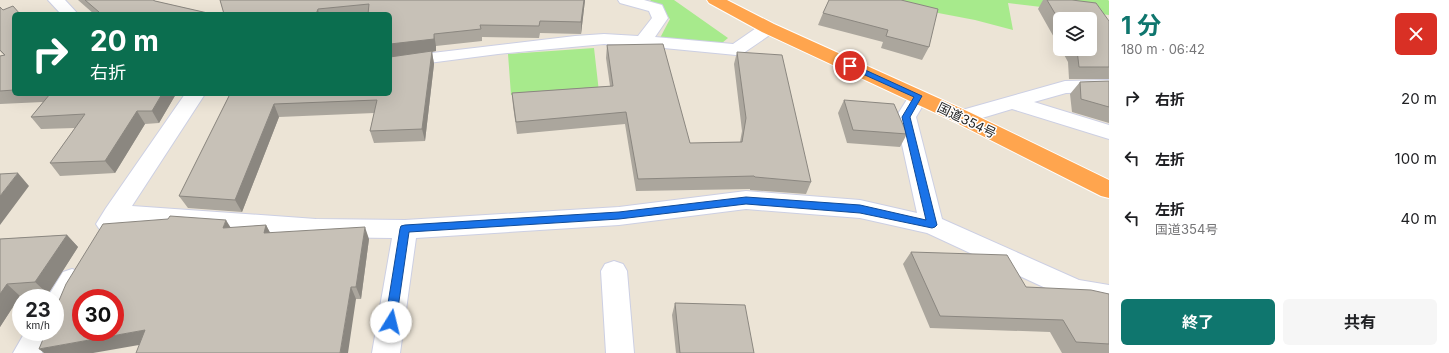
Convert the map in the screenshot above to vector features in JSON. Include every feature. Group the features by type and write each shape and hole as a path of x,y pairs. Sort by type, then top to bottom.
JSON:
{"highway":[{"name":"国道354号","path":"715,0 768,28 918,96 1109,190"}],"street":[{"path":"56,0 68,12"},
{"path":"626,0 656,8 660,18 643,41"},
{"path":"392,63 575,41 604,39 643,41 736,50 768,28"},
{"path":"962,117 1065,87 1109,86"},
{"path":"97,241 194,96"},
{"path":"918,96 906,117 932,225"},
{"path":"1010,102 1109,132"},
{"path":"114,214 316,228 405,229 619,216 746,200 860,209 932,225 1076,290 1109,296"},
{"path":"386,353 405,229"},
{"path":"64,293 84,261"},
{"path":"614,271 620,353"},
{"path":"27,353 34,341"}],"green space":[{"path":"650,0 674,0 728,38 722,43 660,38 670,19"},
{"path":"870,0 1109,1 1109,15 1097,14 1097,12 1084,12 1008,3 1013,30 975,20"},
{"path":"594,48 599,92 511,95 508,54"}],"building":[{"path":"85,0 153,0 203,12 99,12"},
{"path":"220,0 584,0 581,22 540,21 539,26 480,25 481,29 434,34 434,39 392,44 392,12 368,12 369,4 318,9 317,12 223,12"},
{"path":"829,0 901,0 938,9 929,47 886,36 888,30 823,13"},
{"path":"1047,0 1072,0 1096,3 1109,21 1109,67 1079,67 1078,56 1097,56 1097,12 1054,12"},
{"path":"13,6 18,12 12,12 12,90 0,91 0,56 5,55 0,50 0,7 3,10"},
{"path":"663,44 690,143 742,142 746,118 737,52 782,55 811,182 754,176 638,179 626,112 516,122 512,93 613,86 607,45"},
{"path":"432,51 422,129 370,131 377,100 274,104 235,200 179,196 229,96 392,96 392,57"},
{"path":"1109,81 1109,107 1081,99 1080,82"},
{"path":"48,96 161,96 152,111 137,111 105,161 50,163 85,114 31,117"},
{"path":"844,100 894,104 907,134 853,130"},
{"path":"18,173 0,196 0,174"},
{"path":"170,216 226,220 223,228 266,225 264,233 365,227 356,287 351,287 340,353 136,353 145,330 124,334 124,289 72,289 72,341 84,341 39,349 42,341 64,341 64,289 103,224 168,219"},
{"path":"67,235 35,282 7,284 0,294 0,239"},
{"path":"911,252 1007,255 1026,287 1091,290 1109,294 1109,344 1076,342 1063,320 940,316"},
{"path":"675,303 745,305 754,353 680,353"}],"route":[{"path":"391,322 405,229 619,216 746,200 860,209 932,225 906,117 918,96 850,66"}]}
